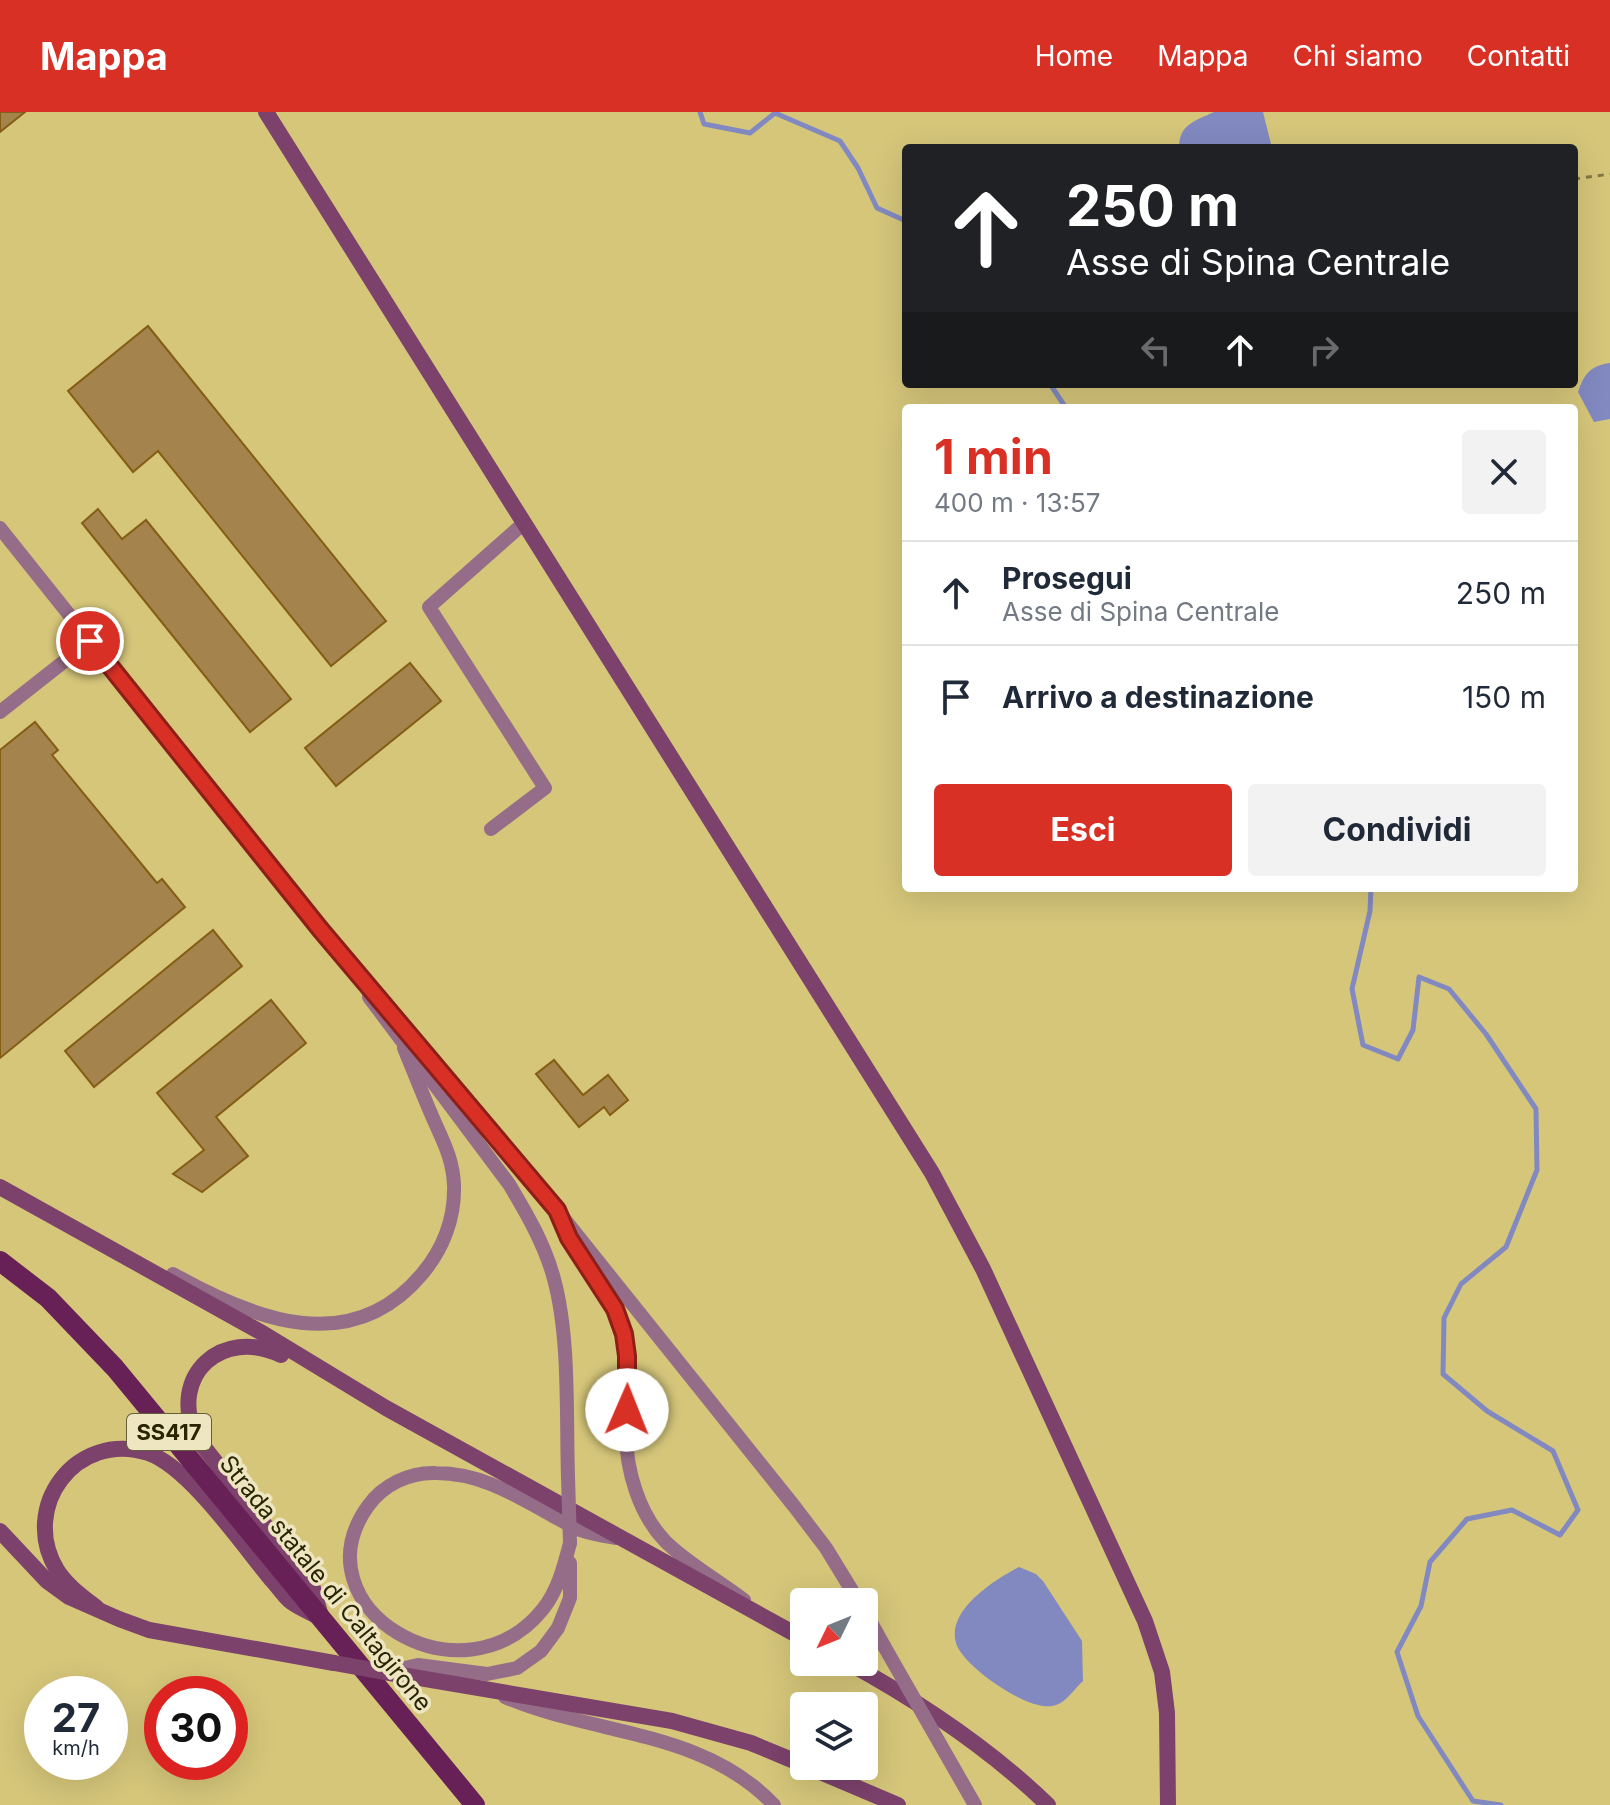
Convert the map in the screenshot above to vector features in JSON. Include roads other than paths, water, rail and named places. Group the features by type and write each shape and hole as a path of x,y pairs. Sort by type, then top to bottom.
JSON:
{"main road":[{"path":"266,112 932,1173 983,1269 1145,1621 1162,1672 1167,1713 1167,1803"},
{"path":"0,1187 264,1334 386,1408 790,1631"},
{"name":"Strada statale di Caltagirone","path":"0,1261 48,1298 115,1368 475,1805"},
{"path":"321,1618 312,1585 196,1437 187,1417 191,1381 204,1364 225,1351 242,1346 264,1347 386,1408"},
{"path":"97,1608 72,1588 58,1571 48,1550 45,1530 47,1508 52,1492 63,1475 78,1462 96,1453 132,1450 167,1463 189,1481 290,1602 321,1618"},
{"path":"0,1531 47,1581 69,1597 149,1630 602,1708 711,1730 790,1760"},
{"path":"873,1676 993,1755 1048,1805"},
{"path":"838,1780 898,1805"}],"street":[{"path":"491,829 545,788 429,607 524,523"},
{"path":"0,528 320,929 557,1210 818,1538 850,1588"},
{"path":"0,712 90,641"},
{"path":"320,929 404,1048 509,1184 546,1254 560,1313 570,1543 570,1598 566,1612 550,1641 531,1659 503,1673 487,1674 418,1665 384,1672"},
{"path":"57,1219 196,1286 273,1318 294,1324 319,1325 362,1318 404,1293 418,1279 440,1249 453,1209 454,1186 448,1148 404,1048"},
{"path":"557,1210 569,1238 615,1309 624,1334 628,1370 628,1455 638,1497 650,1522 666,1542 780,1626"},
{"path":"570,1543 560,1580 544,1608 530,1623 508,1638 470,1650 423,1645 387,1628 361,1595 350,1558 352,1539 361,1515 373,1499 387,1485 433,1472 466,1475 496,1484 580,1530 624,1540"},
{"path":"878,1635 975,1805"},
{"path":"490,1690 530,1708 653,1738 701,1754 740,1774 774,1805"}],"water":[{"path":"1214,112 1263,112 1271,144 1180,144 1185,128"},
{"path":"1610,363 1610,419 1594,422 1578,392 1589,372"},
{"path":"1019,1567 1036,1574 1043,1581 1082,1641 1083,1681 1056,1705 1031,1703 1015,1696 971,1664 956,1643 958,1619 965,1608 986,1588"}],"waterway":[{"path":"700,112 704,124 750,133 775,113 840,141 858,168 877,208 902,219"},
{"path":"1053,388 1063,404"},
{"path":"1371,892 1370,911 1352,989 1363,1045 1398,1059 1413,1030 1419,977 1449,989 1486,1034 1536,1109 1537,1170 1506,1247 1461,1284 1444,1318 1443,1374 1487,1411 1553,1451 1578,1510 1560,1535 1512,1510 1467,1519 1430,1562 1421,1606 1397,1652 1418,1716 1473,1801 1501,1805"}]}
